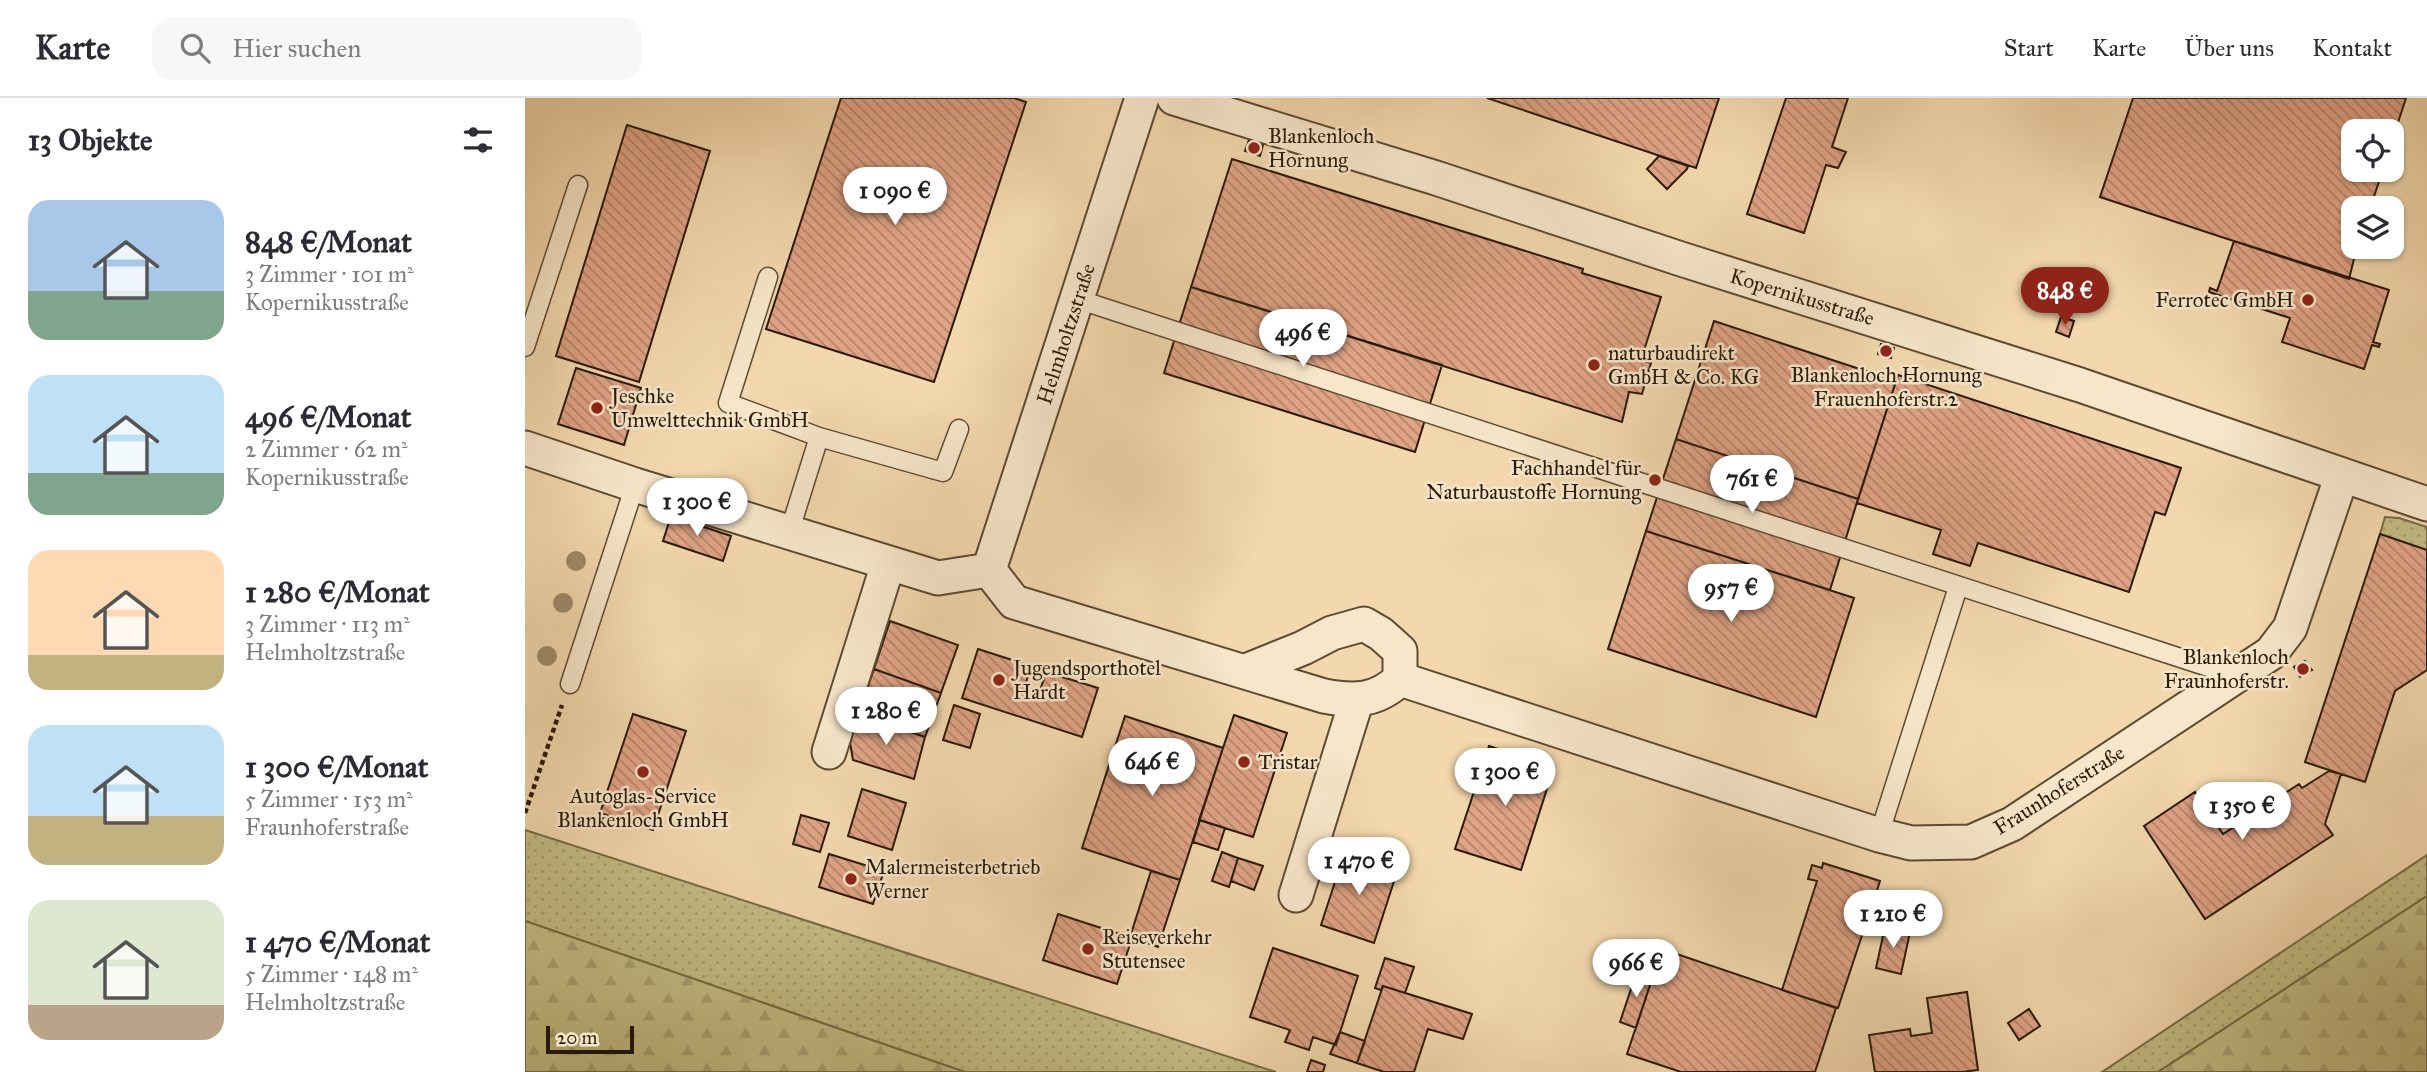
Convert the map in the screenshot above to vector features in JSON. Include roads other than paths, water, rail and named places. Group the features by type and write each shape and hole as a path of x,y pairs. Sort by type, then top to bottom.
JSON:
{"street":[{"name":"Helmholtzstraße","path":"989,570 1142,98"},
{"name":"Kopernikusstraße","path":"1174,98 1436,178 1681,259 2080,385 2427,504"},
{"path":"525,448 635,485 938,578 989,570 1014,602 1324,696 1357,699 1386,693 1400,679 1400,651 1381,634 1364,624 1332,633 1247,671"},
{"name":"Fraunhoferstraße","path":"1400,679 1879,835 1911,842 1971,842 2012,824 2271,653 2290,628 2342,475"},
{"path":"829,752 888,564"},
{"path":"1296,895 1357,699"}],"lane":[{"path":"525,347 578,185"},
{"path":"768,277 728,403 819,437 943,472 959,429"},
{"path":"1077,299 2235,676"},
{"path":"789,533 819,437"},
{"path":"570,684 635,485"},
{"path":"1879,835 1958,587"}],"place":[{"name":"Blankenloch Hornung","path":"1254,148"},
{"name":"Ferrotec GmbH","path":"2308,300"},
{"name":"Blankenloch Hornung Frauenhoferstr.2","path":"1886,351"},
{"name":"naturbaudirekt GmbH & Co. KG","path":"1594,365"},
{"name":"Jeschke Umwelttechnik GmbH","path":"597,408"},
{"name":"Fachhandel für Naturbaustoffe Hornung","path":"1655,480"},
{"name":"Blankenloch Fraunhoferstr.","path":"2303,669"},
{"name":"Jugendsporthotel Hardt","path":"999,680"},
{"name":"Tristar","path":"1244,762"},
{"name":"Autoglas-Service Blankenloch GmbH","path":"643,772"},
{"name":"Malermeisterbetrieb Werner","path":"851,879"},
{"name":"Reiseverkehr Stutensee","path":"1088,949"}]}
